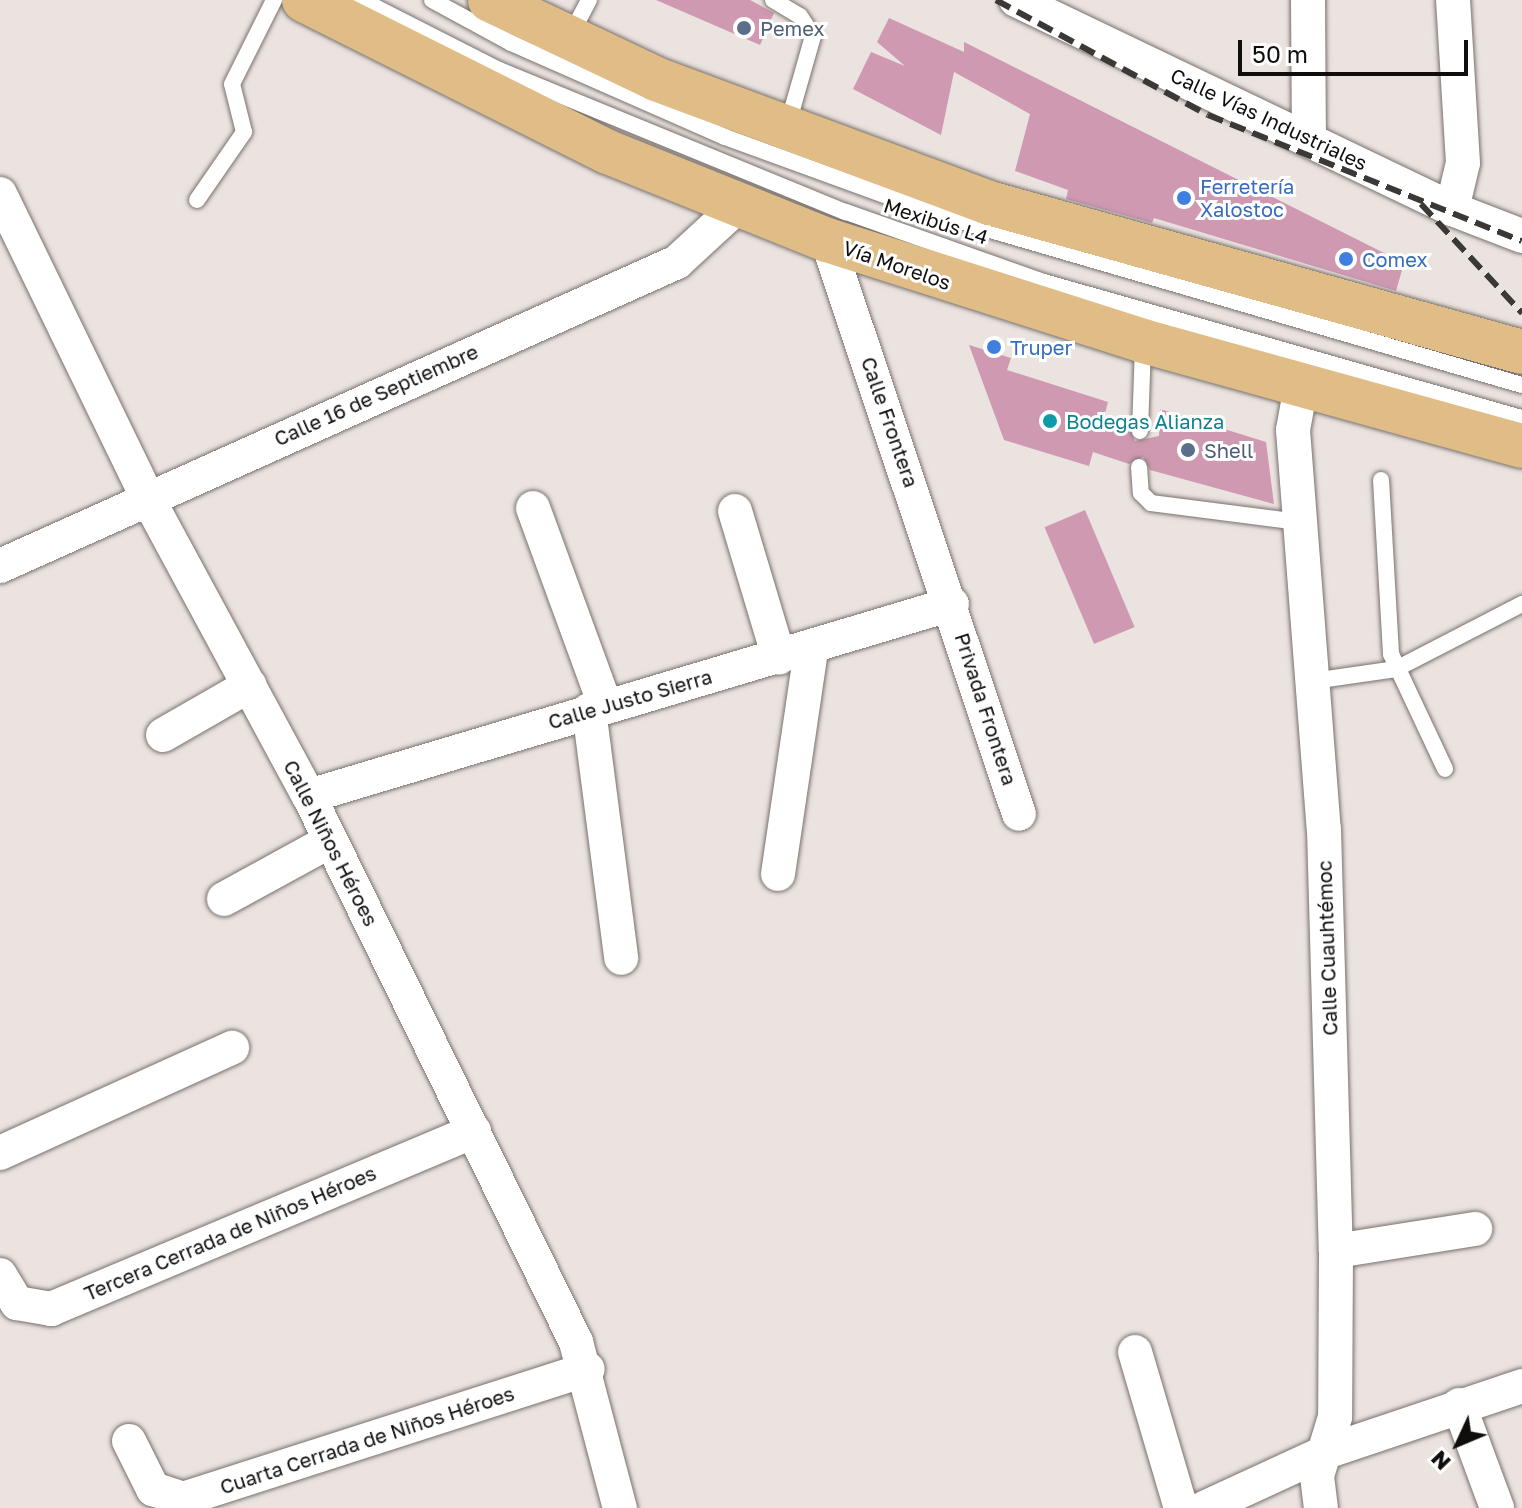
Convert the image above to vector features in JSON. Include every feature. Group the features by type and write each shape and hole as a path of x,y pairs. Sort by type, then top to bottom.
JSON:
{"main road":[{"name":"Vía Morelos","path":"304,0 489,97 738,206 827,240 1143,341 1522,446"},
{"path":"490,0 569,38 786,130 989,203 1522,352"}],"street":[{"name":"Calle Vías Industriales","path":"1016,0 1309,136 1452,209 1522,236"},
{"path":"1308,0 1309,136"},
{"path":"1452,209 1463,163 1453,0"},
{"name":"Calle Niños Héroes","path":"0,194 147,497 309,796 588,1369 620,1508"},
{"name":"Calle 16 de Septiembre","path":"0,566 147,497 677,262 738,206"},
{"name":"Calle Frontera","path":"827,240 952,604"},
{"name":"Calle Cuauhtémoc","path":"1301,386 1293,430 1313,681 1336,1251 1335,1417 1317,1476 1321,1508"},
{"path":"533,508 597,708 621,958"},
{"path":"735,511 795,654 778,874"},
{"name":"Calle Justo Sierra","path":"309,796 597,708 795,654 952,604"},
{"name":"Privada Frontera","path":"952,604 1019,814"},
{"path":"163,735 250,685"},
{"path":"224,899 330,841"},
{"path":"0,1153 232,1048"},
{"name":"Tercera Cerrada de Niños Héroes","path":"0,1275 17,1303 51,1309 474,1131"},
{"path":"1336,1251 1475,1229"},
{"path":"1135,1352 1181,1508"},
{"name":"Cuarta Cerrada de Niños Héroes","path":"129,1441 153,1489 183,1499 588,1369"},
{"path":"1204,1508 1326,1452 1522,1386"},
{"path":"1459,1405 1497,1508"}],"lane":[{"path":"197,200 244,132 232,84 274,0"},
{"name":"Mexibús L4","path":"361,0 499,70 846,212 1044,282 1522,418"},
{"name":"Mexibús L4","path":"432,0 511,43 725,137 939,215 1522,385"},
{"path":"569,38 589,0"},
{"path":"773,0 800,16 813,36 786,130"},
{"path":"1140,431 1143,341"},
{"path":"1139,467 1141,493 1151,503 1299,522"},
{"path":"1381,480 1396,669 1445,769"},
{"path":"1313,681 1396,669 1522,604"}],"building":[{"name":"Pemex","path":"656,0 750,0 774,13 760,45"},
{"path":"889,18 964,52 964,42 1404,263 1396,291 1154,218 1152,223 1066,199 1068,190 1015,171 1030,114 954,72 941,135 853,89 871,52 905,66 877,42"},
{"path":"969,345 1011,358 1007,370 1108,402 1103,421 1129,428 1135,441 1159,436 1160,409 1266,442 1274,504 1150,470 1143,457 1129,464 1093,452 1089,466 1004,440"},
{"path":"1085,510 1135,627 1094,644 1044,527"}],"railway":[{"path":"996,0 1208,115 1522,241"},
{"path":"1421,204 1522,313"}],"place":[{"name":"Pemex","path":"744,28"},
{"name":"Ferretería Xalostoc","path":"1184,198"},
{"name":"Comex","path":"1346,259"},
{"name":"Truper","path":"994,347"},
{"name":"Bodegas Alianza","path":"1050,421"},
{"name":"Shell","path":"1188,450"}]}
